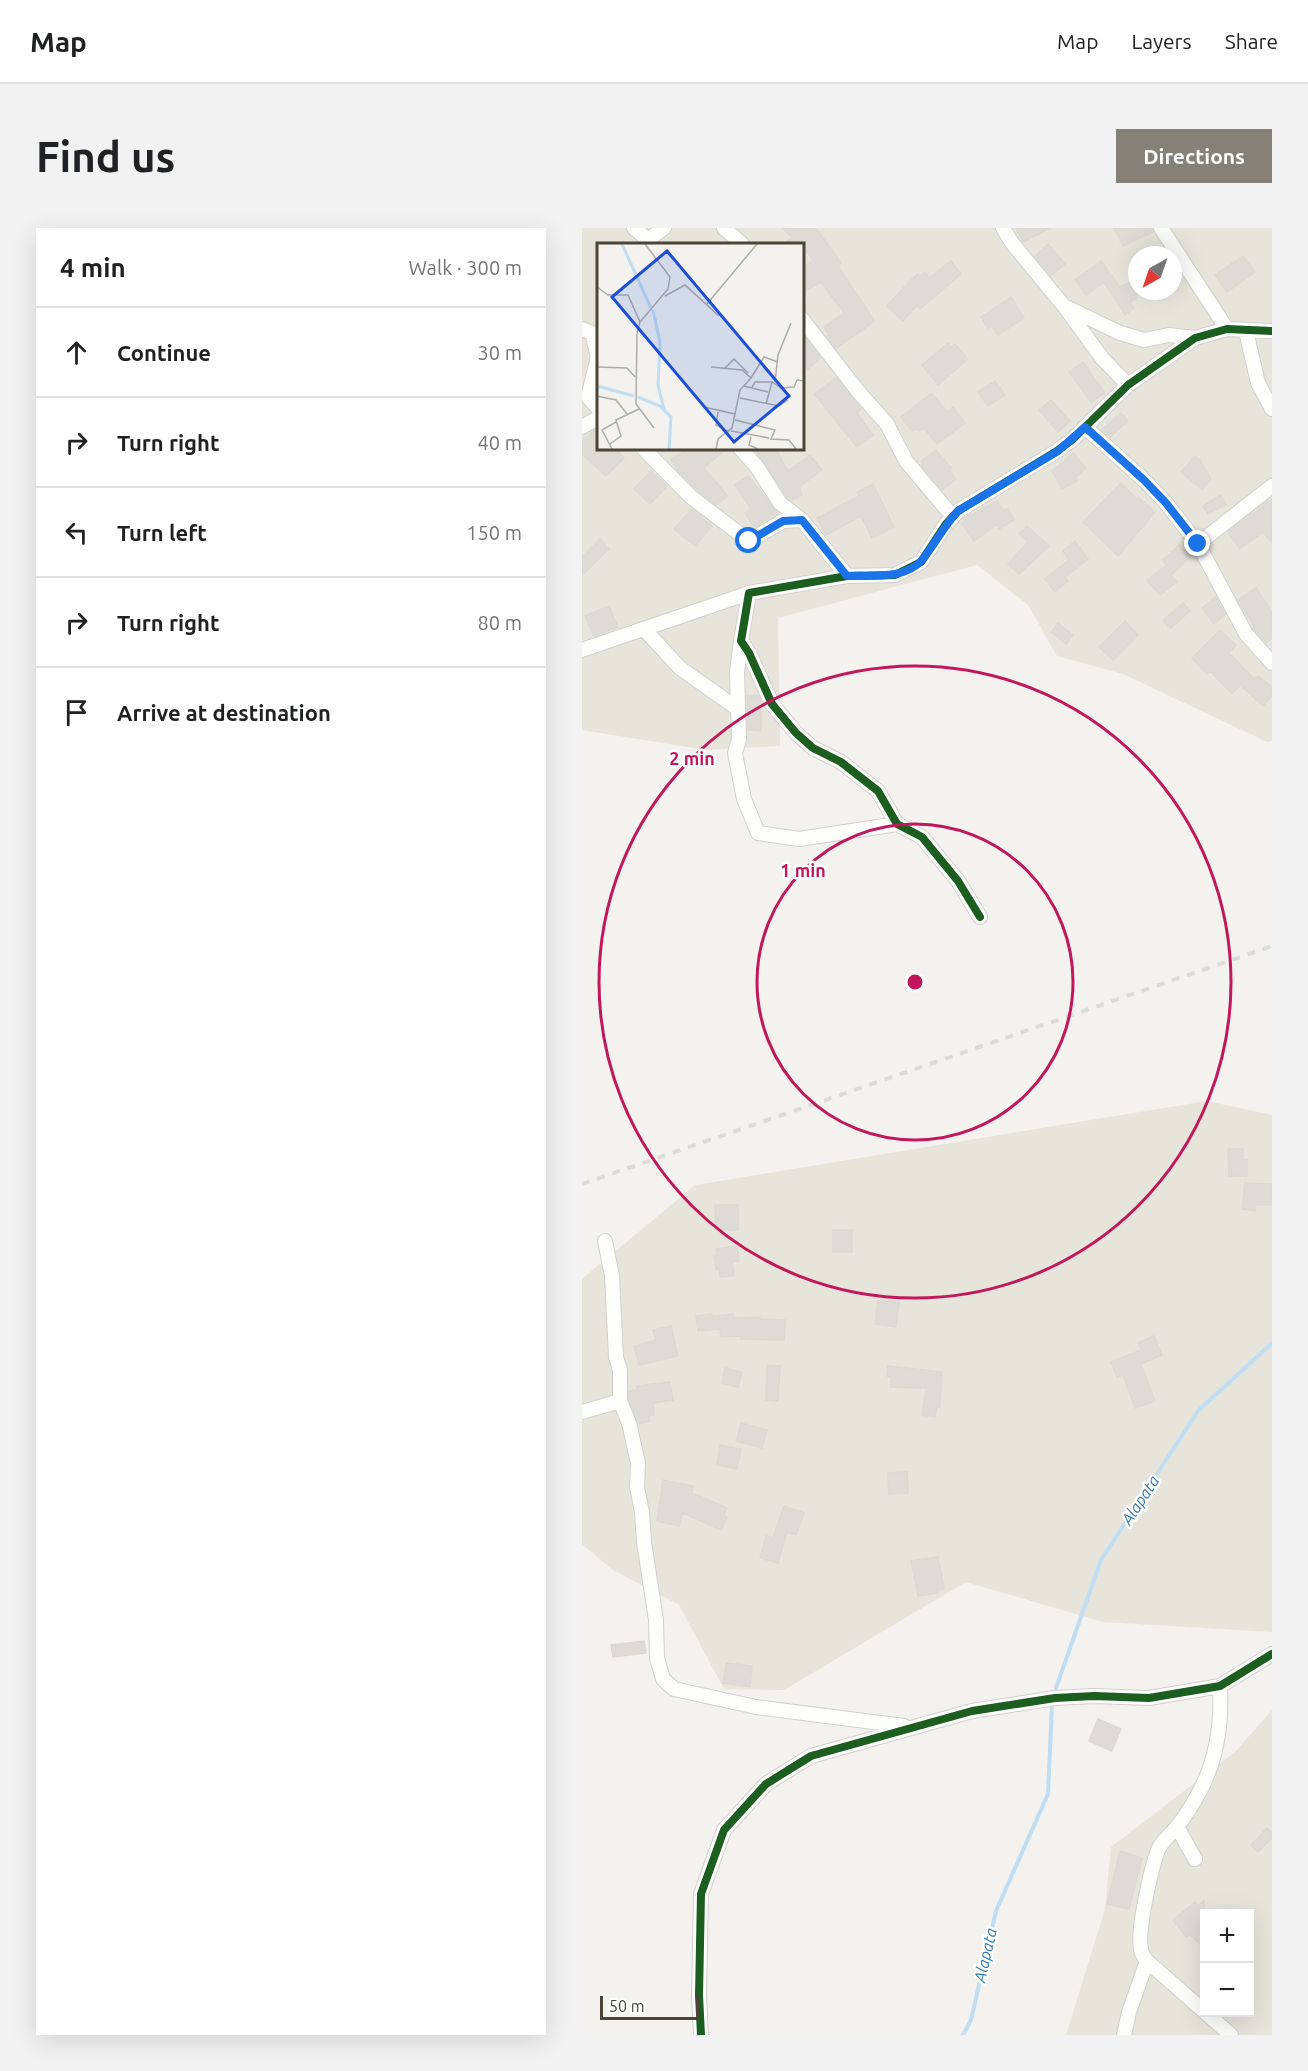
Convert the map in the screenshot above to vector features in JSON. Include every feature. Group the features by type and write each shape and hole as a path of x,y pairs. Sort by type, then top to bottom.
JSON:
{"street":[{"path":"634,228 648,240 664,228"},
{"path":"724,228 741,243"},
{"path":"1003,228 1022,256 1064,306 1102,358 1128,385"},
{"path":"1161,228 1227,329"},
{"path":"1064,306 1120,333 1144,340 1169,335 1195,338"},
{"path":"804,322 857,390 887,424 906,461 953,517"},
{"path":"582,329 592,333 597,353"},
{"path":"582,650 749,593 847,576 895,574 908,569 921,562 953,517 977,498 1058,451 1128,385 1195,338 1227,329 1272,331"},
{"path":"1246,331 1258,383 1272,409"},
{"path":"597,361 588,397 597,407"},
{"path":"582,427 597,419"},
{"path":"1085,427 1151,488 1198,544 1246,634 1272,663"},
{"path":"645,450 691,497 749,541 783,521 802,520"},
{"path":"742,450 757,466 780,503 802,520 847,576"},
{"path":"1198,544 1272,486"},
{"path":"749,593 737,672 739,739 735,753 744,799 758,833 799,839 897,824"},
{"path":"644,629 680,668 738,710"},
{"path":"741,641 772,704 796,733 813,748 841,762 878,791 897,824 922,837 958,881 980,917"},
{"path":"605,1241 612,1276 616,1357 622,1384 620,1401 629,1423 638,1463 637,1488 656,1620 657,1658 663,1678 674,1689 756,1707 912,1727"},
{"path":"582,1412 620,1401"},
{"path":"701,2035 700,1894 724,1830 766,1784 811,1756 972,1711 1055,1698 1094,1696 1149,1698 1220,1686 1272,1654"},
{"path":"1220,1686 1222,1710 1219,1734 1201,1788 1176,1827 1159,1848 1141,1921 1141,1952 1147,1961 1231,2035"},
{"path":"1176,1827 1195,1859"},
{"path":"1124,2035 1129,2012 1147,1961"}],"shaded area":[{"path":"582,228 1272,228 1272,741 1267,742 1123,674 1057,656 1028,605 977,565 778,618 780,746 706,750 582,730"},
{"path":"1207,1101 1272,1115 1272,1632 1103,1622 966,1582 784,1690 724,1689 679,1605 613,1570 582,1544 582,1279 695,1185"},
{"path":"1272,1710 1272,2035 1066,2035 1105,1909 1111,1847 1236,1751"}],"building":[{"path":"783,228 816,228 841,263 838,266 875,321 836,348 827,336 829,335 824,327 844,313 821,282 804,292 804,267 813,261 804,247 804,243 784,243 792,238"},
{"path":"1016,228 1051,228 1023,242"},
{"path":"1114,228 1152,228 1153,232 1123,246"},
{"path":"1048,244 1065,264 1051,276 1035,256"},
{"path":"1243,256 1255,272 1227,292 1215,275"},
{"path":"951,261 961,274 920,309 917,305 903,321 887,306 918,274 920,276 925,272 929,278"},
{"path":"1101,261 1120,287 1128,283 1128,300 1134,300 1130,302 1134,308 1125,315 1104,282 1086,295 1075,280"},
{"path":"1011,297 1024,318 998,335 992,326 988,328 981,317"},
{"path":"804,337 820,358 808,369 804,364"},
{"path":"948,343 951,347 955,344 968,359 938,385 922,365"},
{"path":"1083,362 1105,393 1091,402 1069,372"},
{"path":"836,378 861,409 857,413 873,435 857,447 814,394"},
{"path":"995,381 1005,395 988,406 978,392"},
{"path":"932,393 947,412 953,407 965,423 937,444 924,428 912,431 901,417"},
{"path":"1051,400 1070,421 1058,432 1039,410"},
{"path":"1121,413 1128,421 1110,437 1102,430"},
{"path":"595,430 597,450 617,450 624,458 606,476 582,454 582,440"},
{"path":"687,450 725,450 704,468 728,496 716,505 678,471 671,459"},
{"path":"755,450 776,450 788,471 810,455 822,470 799,487 802,495 791,500"},
{"path":"936,450 951,468 949,470 956,479 942,490 921,464 923,463 921,461"},
{"path":"1073,453 1086,468 1075,478 1077,481 1062,489 1052,471"},
{"path":"1195,456 1200,460 1211,479 1202,490 1181,472"},
{"path":"651,471 667,486 650,504 634,489"},
{"path":"748,476 778,513 754,527 745,513 751,509 735,485"},
{"path":"1121,483 1155,512 1118,556 1083,522"},
{"path":"873,484 894,527 872,538 861,516 826,535 817,518 859,496 857,492"},
{"path":"1221,495 1226,504 1208,514 1203,506"},
{"path":"1272,499 1272,543 1263,532 1240,549 1228,532"},
{"path":"997,501 1003,511 1008,508 1014,520 999,529 996,525 974,541 962,524 965,522 963,519"},
{"path":"692,509 712,526 695,546 674,529"},
{"path":"1027,526 1049,546 1019,574 1008,564 1028,542 1019,534"},
{"path":"600,539 609,549 582,575 582,557"},
{"path":"1075,541 1088,559 1065,577 1068,581 1055,592 1045,579 1069,560 1063,551"},
{"path":"1179,545 1185,551 1189,547 1193,554 1171,575 1177,582 1160,595 1147,580 1167,565 1163,560"},
{"path":"1256,588 1272,612 1272,638 1266,642 1253,629 1254,626 1238,600"},
{"path":"1216,597 1225,614 1214,624 1202,608"},
{"path":"1183,603 1190,611 1170,629 1163,620"},
{"path":"609,606 618,627 594,636 585,616"},
{"path":"1125,621 1138,635 1113,660 1099,647"},
{"path":"1058,623 1073,635 1066,644 1051,632"},
{"path":"1220,630 1236,645 1229,653 1254,679 1258,676 1272,687 1272,696 1263,706 1240,685 1232,694 1210,671 1207,674 1192,658"},
{"path":"747,696 759,696 761,731 748,730"},
{"path":"1228,1149 1243,1149 1243,1160 1247,1160 1247,1176 1229,1176"},
{"path":"1245,1183 1272,1184 1272,1205 1255,1205 1255,1211 1242,1209"},
{"path":"715,1205 738,1205 738,1230 716,1230"},
{"path":"833,1230 852,1230 852,1252 833,1252"},
{"path":"737,1246 739,1261 732,1262 734,1276 720,1277 714,1256 717,1256 716,1249"},
{"path":"878,1300 899,1302 896,1327 875,1324"},
{"path":"712,1314 712,1316 734,1314 735,1318 760,1317 760,1319 785,1320 784,1340 741,1339 741,1336 721,1337 720,1329 698,1331 696,1316"},
{"path":"671,1326 678,1356 639,1365 634,1346 656,1340 653,1330"},
{"path":"1154,1336 1162,1355 1141,1364 1155,1401 1135,1408 1123,1375 1117,1377 1111,1362 1141,1350 1138,1343"},
{"path":"767,1365 780,1366 778,1401 766,1400"},
{"path":"888,1366 942,1372 940,1407 937,1406 935,1417 922,1415 926,1388 891,1387 891,1377 887,1376"},
{"path":"725,1368 742,1372 738,1387 722,1383"},
{"path":"670,1382 673,1400 653,1403 654,1415 649,1415 650,1422 638,1424 629,1400 629,1391 637,1390 637,1386"},
{"path":"741,1423 767,1430 762,1448 736,1441"},
{"path":"720,1445 741,1449 737,1469 717,1465"},
{"path":"907,1472 908,1493 889,1494 888,1473"},
{"path":"663,1480 693,1486 692,1493 727,1508 724,1515 727,1517 721,1530 683,1513 679,1526 657,1521"},
{"path":"784,1506 804,1513 796,1535 787,1532 778,1563 760,1558 766,1536 773,1538"},
{"path":"938,1557 944,1589 938,1590 938,1593 918,1596 911,1561"},
{"path":"644,1641 646,1653 613,1657 611,1645"},
{"path":"726,1663 752,1666 750,1687 723,1683"},
{"path":"1098,1719 1121,1729 1112,1751 1089,1741"},
{"path":"1267,1828 1272,1833 1272,1838 1258,1852 1251,1845"},
{"path":"1120,1851 1142,1858 1129,1909 1107,1904"},
{"path":"1204,1900 1204,1909 1200,1909 1200,1944 1190,1935 1186,1937 1173,1920 1195,1902 1198,1906"}],"waterway":[{"name":"Alapata","path":"1056,1688 1101,1560 1198,1411 1272,1343"},
{"name":"Alapata","path":"963,2035 971,2020 996,1911 1048,1794 1052,1705"}],"railway":[{"path":"582,1184 1272,946"}],"cycle path":[{"path":"980,917 958,881 922,837 897,824 878,791 841,762 813,748 796,733 772,704 749,653 741,641 749,593 847,576 895,575 921,562 946,524 958,511 1057,451 1073,439 1128,385 1195,338 1227,329 1272,331"},
{"path":"701,2035 699,1995 701,1894 724,1830 766,1784 811,1756 972,1711 1055,1698 1094,1696 1149,1698 1220,1686 1272,1654"}],"route":[{"path":"749,541 783,521 802,520 847,576 895,574 921,562 946,524 958,511 1058,451 1085,427 1144,480 1166,503 1198,544"}]}
